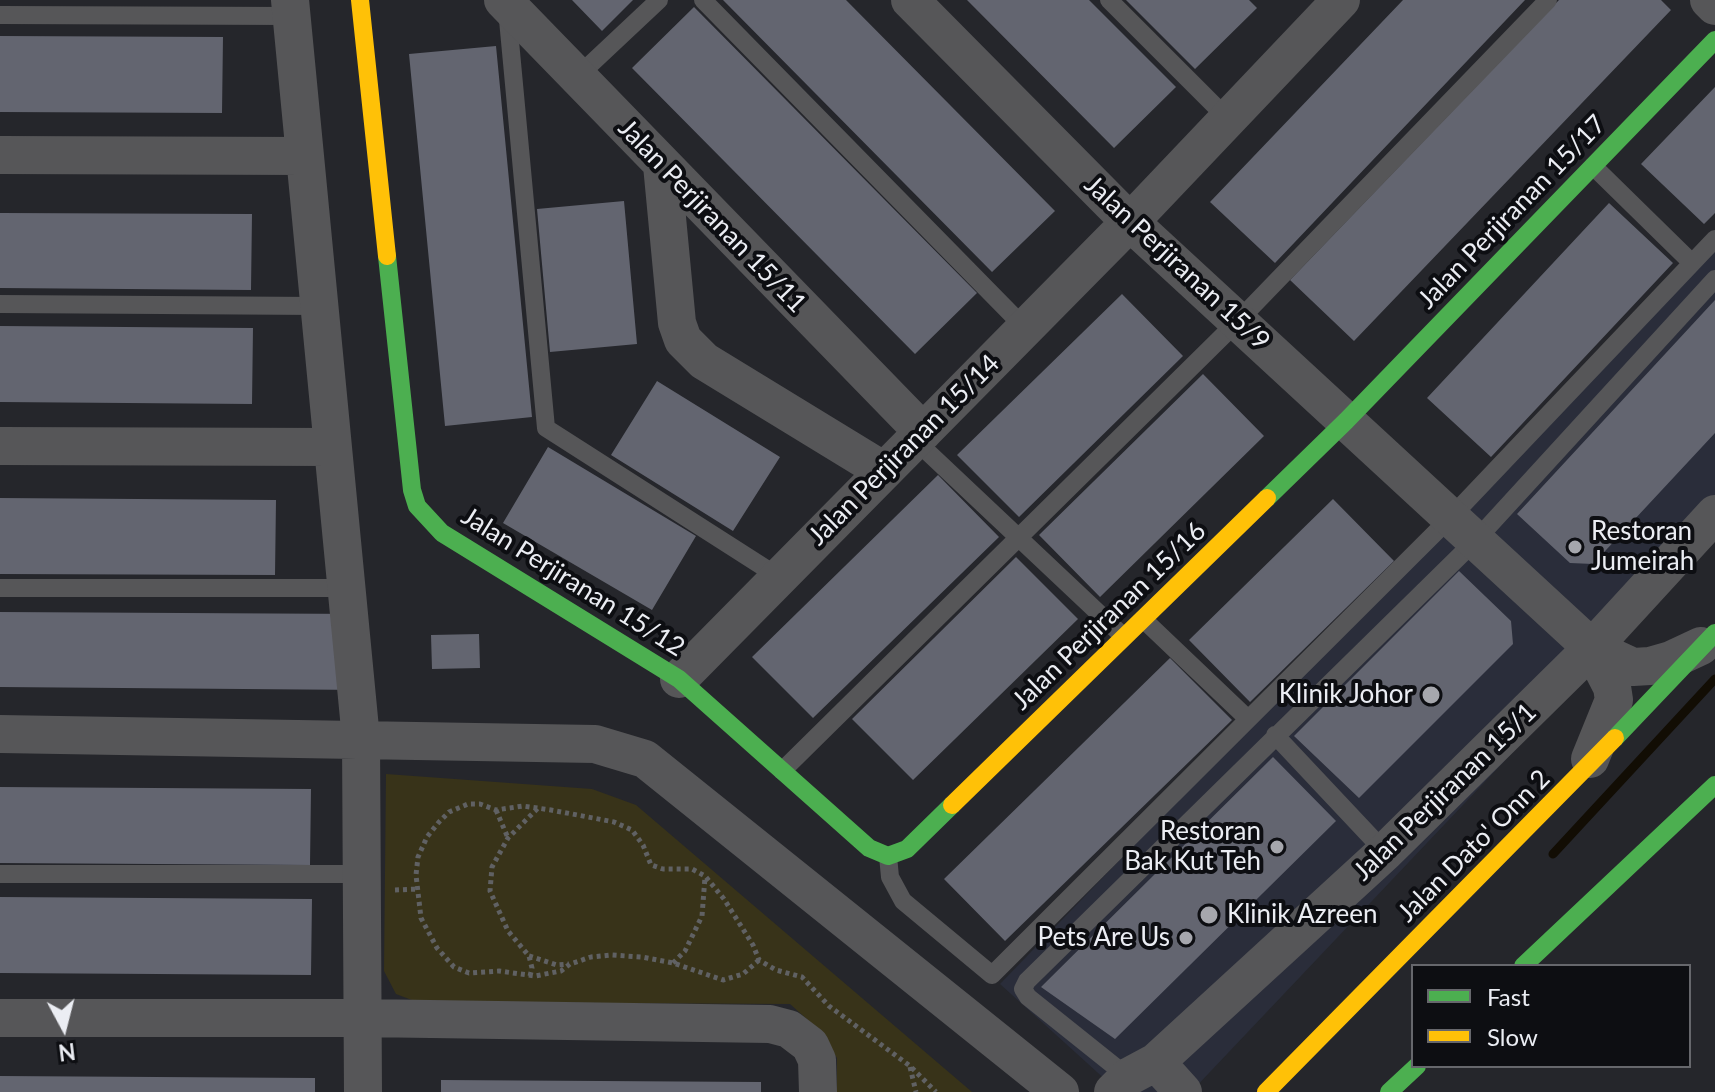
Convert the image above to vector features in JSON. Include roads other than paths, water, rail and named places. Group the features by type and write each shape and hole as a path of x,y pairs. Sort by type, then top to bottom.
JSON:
{"street":[{"name":"Jalan Perjiranan 15/12","path":"360,0 410,475 417,506 442,533 679,679 869,848 888,856"},
{"name":"Jalan Perjiranan 15/9","path":"910,0 1130,222 1592,648"},
{"path":"1709,0 1715,6"},
{"name":"Jalan Perjiranan 15/11","path":"504,2 919,436"},
{"name":"Jalan Perjiranan 15/14","path":"679,679 1130,222 1228,119 1322,7"},
{"path":"290,8 361,739 363,1092"},
{"name":"Jalan Perjiranan 15/17","path":"1346,421 1715,40"},
{"path":"0,155 305,156"},
{"path":"662,165 677,323 683,340 704,361 884,471"},
{"name":"Jalan Perjiranan 15/16","path":"888,856 907,849 1346,421"},
{"path":"0,446 333,447"},
{"name":"Jalan Perjiranan 15/1","path":"1132,1077 1385,852 1592,648 1715,514"},
{"path":"1592,648 1633,667 1650,666 1671,660 1710,639"},
{"name":"Jalan Dato' Onn 2","path":"1266,1092 1585,770 1710,639"},
{"path":"1585,770 1614,700 1612,687 1592,648"},
{"path":"0,734 595,744 645,759 1060,1092"},
{"path":"1525,964 1715,785"},
{"path":"0,1018 363,1018 770,1024 789,1029 810,1045 817,1060 818,1092"},
{"path":"1389,1092 1415,1068"},
{"path":"1132,1077 1183,1092"}],"lane":[{"path":"577,77 659,0"},
{"path":"703,0 1025,328"},
{"path":"1109,0 1228,119"},
{"path":"782,771 1238,321 1548,0"},
{"path":"504,2 546,428 779,577"},
{"path":"0,15 290,8"},
{"path":"1593,166 1692,263"},
{"path":"1132,1077 1028,997 1023,989 1027,981 1275,735 1463,529 1715,239"},
{"path":"888,856 890,877 903,901 992,975 1248,719 1463,529 1715,279"},
{"path":"0,304 319,306"},
{"path":"919,436 1124,637"},
{"path":"0,588 347,588"},
{"path":"1143,619 1248,719"},
{"path":"1275,735 1385,852"},
{"path":"0,874 362,874"}],"waterway":[{"path":"1553,854 1715,679"}],"place":[{"name":"Restoran Jumeirah","path":"1575,547"},
{"name":"Klinik Johor","path":"1431,695"},
{"name":"Restoran Bak Kut Teh","path":"1277,847"},
{"name":"Klinik Azreen","path":"1209,915"},
{"name":"Pets Are Us","path":"1186,938"}]}
